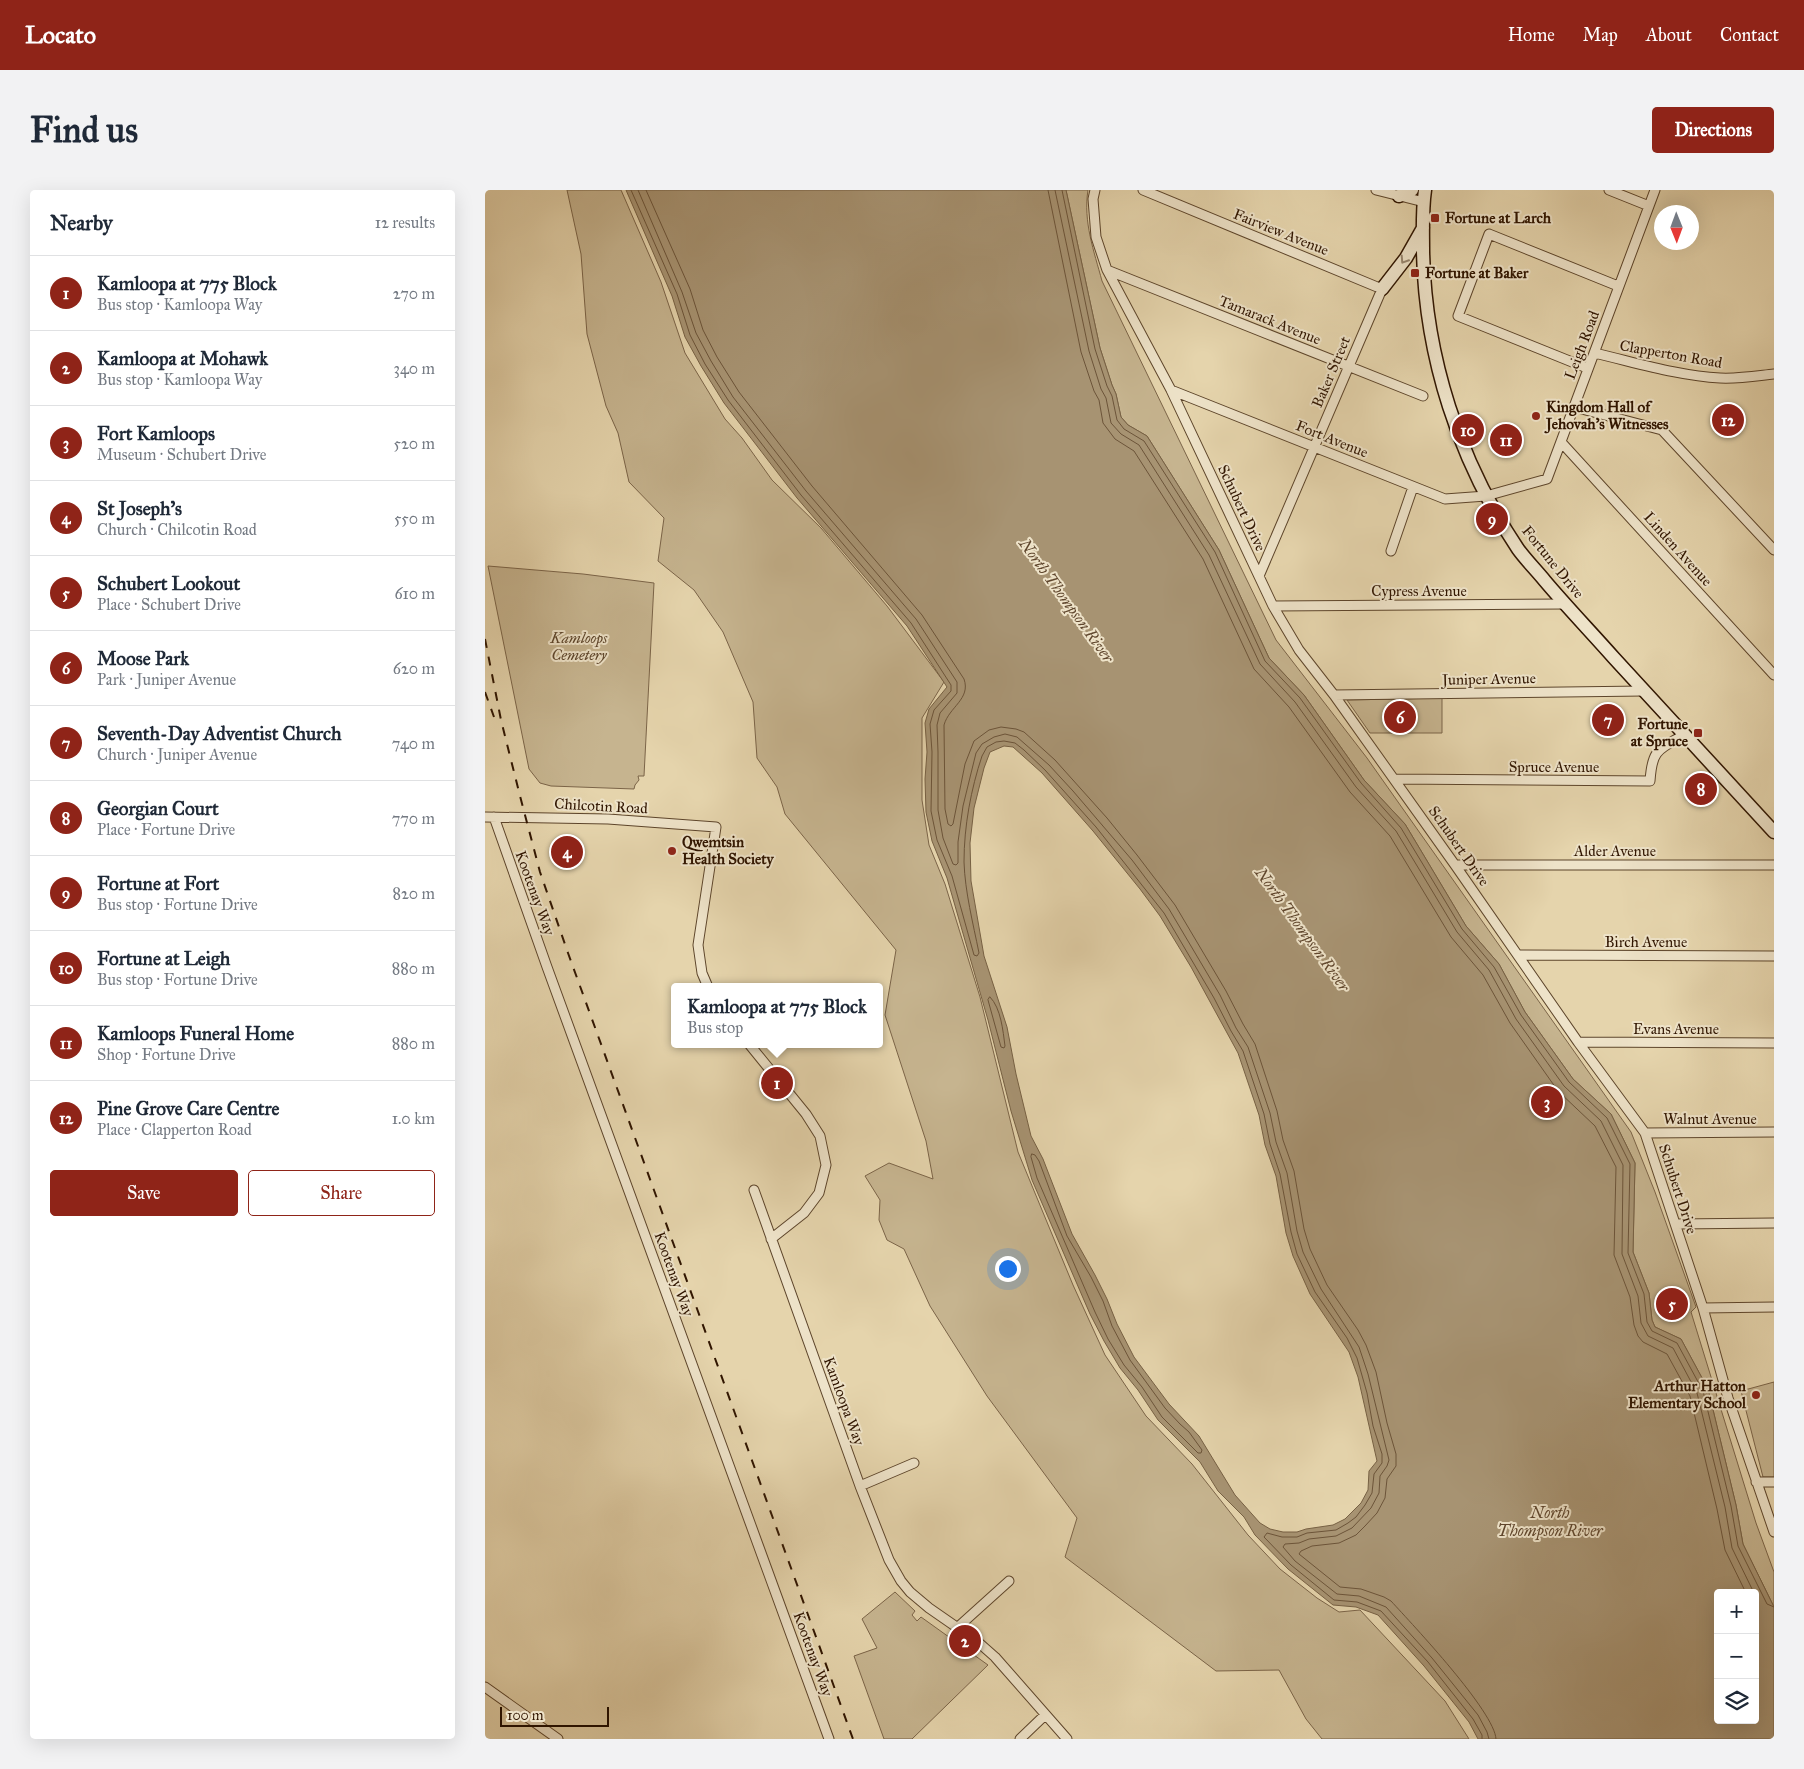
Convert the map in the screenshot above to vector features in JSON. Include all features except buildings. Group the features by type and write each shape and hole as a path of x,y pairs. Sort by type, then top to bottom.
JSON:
{"main road":[{"path":"1399,196 1412,190"},
{"name":"Fortune Drive","path":"1425,196 1423,228 1426,301 1442,382 1461,440 1485,496 1520,551 1565,604 1774,832"},
{"path":"1382,289 1406,258 1423,228"}],"street":[{"name":"Schubert Drive","path":"1095,190 1093,199 1096,237 1107,270 1171,390 1273,606 1299,650 1334,695 1578,1042 1645,1133 1703,1308 1756,1482 1774,1532"},
{"name":"Fairview Avenue","path":"1143,190 1382,289"},
{"path":"1378,190 1399,196 1425,196"},
{"path":"1609,190 1649,206"},
{"name":"Leigh Road","path":"1485,496 1547,479 1655,190"},
{"path":"1587,368 1458,316 1489,234 1618,286"},
{"name":"Tamarack Avenue","path":"1107,270 1423,396"},
{"name":"Baker Street","path":"1259,576 1382,289"},
{"name":"Clapperton Road","path":"1594,353 1665,370 1717,378 1774,374"},
{"name":"Fort Avenue","path":"1171,390 1445,499 1485,496"},
{"path":"1573,407 1662,430 1774,550"},
{"name":"Linden Avenue","path":"1561,442 1774,675"},
{"path":"1391,551 1413,487"},
{"name":"Cypress Avenue","path":"1273,606 1565,604"},
{"name":"Juniper Avenue","path":"1334,695 1644,691"},
{"name":"Spruce Avenue","path":"1394,779 1650,781 1651,762 1659,749 1685,736"},
{"name":"Chilcotin Road","path":"489,817 608,819 715,827 698,945 702,973 706,983"},
{"name":"Kootenay Way","path":"489,817 554,986 829,1739"},
{"name":"Alder Avenue","path":"1455,865 1774,865"},
{"name":"Birch Avenue","path":"1518,955 1774,956"},
{"name":"Evans Avenue","path":"1578,1042 1774,1043"},
{"path":"752,1048 807,1114 820,1136 826,1165 819,1193 804,1213 771,1239"},
{"name":"Walnut Avenue","path":"1645,1133 1774,1132"},
{"name":"Kamloopa Way","path":"754,1190 860,1486 889,1560 901,1581 929,1608 958,1627 995,1657 1067,1739"},
{"path":"1676,1224 1774,1223"},
{"path":"1703,1308 1774,1307"},
{"path":"860,1486 914,1463"},
{"path":"1756,1482 1774,1482"},
{"path":"958,1627 1009,1581"},
{"path":"485,1687 558,1739"},
{"path":"1020,1739 1045,1715"}],"green space":[{"path":"567,190 621,190 661,282 685,353 725,419 742,438 772,480 821,528 887,606 944,682 922,718 922,800 929,845 945,884 980,997 1018,1152 1073,1285 1105,1355 1146,1416 1192,1464 1248,1535 1280,1569 1317,1598 1339,1612 1360,1610 1445,1701 1469,1739 1322,1739 1306,1719 1279,1670 1216,1671 1065,1557 1077,1518 987,1396 930,1306 904,1249 887,1240 879,1220 880,1200 865,1176 889,1163 933,1179 926,1141 885,1015 896,950 785,814 777,787 757,758 753,702 723,632 694,590 658,561 664,518 629,482 618,433 606,406 587,334 581,254"},
{"path":"1066,190 1088,190 1088,225 1102,281 1276,640 1367,758 1631,1132 1655,1192 1696,1307 1691,1312 1756,1523 1774,1572 1774,1607 1743,1544 1736,1505 1708,1389 1681,1339 1655,1327 1652,1320 1649,1293 1633,1252 1635,1163 1611,1114 1573,1079 1525,1012 1499,964 1466,926 1405,824 1364,780 1304,695 1269,658 1219,550 1147,436 1128,425 1121,417 1116,394 1100,348"},
{"name":"Kamloops Cemetery","path":"488,566 583,574 654,583 644,776 638,776 639,780 634,789 551,786 540,783 529,769"},
{"path":"1442,698 1442,733 1370,733 1347,700"},
{"path":"1774,1382 1774,1477 1763,1477 1741,1391"},
{"path":"895,1592 915,1611 912,1615 917,1621 921,1617 988,1665 912,1739 884,1739 854,1656 877,1648 862,1619"}],"water":[{"name":"North Thompson River","path":"626,190 1066,190 1100,348 1116,394 1121,417 1128,425 1147,436 1219,550 1269,658 1304,695 1364,780 1405,824 1466,926 1499,964 1525,1012 1573,1079 1611,1114 1635,1163 1633,1252 1649,1293 1652,1320 1655,1327 1681,1339 1708,1389 1736,1505 1743,1544 1774,1607 1774,1739 1478,1739 1469,1722 1424,1666 1378,1615 1356,1607 1333,1605 1288,1569 1255,1535 1244,1517 1218,1491 1200,1462 1158,1420 1138,1390 1120,1368 1104,1341 1090,1314 1032,1180 1011,1111 988,1020 947,878 932,841 926,812 925,779 927,752 925,723 929,709 947,687 907,626 797,498 724,403 685,337 672,296","holes":["1004,746 1013,747 1042,773 1093,831 1160,916 1191,967 1238,1053 1259,1115 1265,1145 1276,1176 1286,1233 1293,1256 1310,1294 1349,1352 1358,1377 1377,1461 1369,1471 1368,1490 1361,1503 1345,1519 1333,1525 1297,1532 1283,1532 1270,1529 1260,1523 1235,1495 1199,1436 1169,1404 1134,1357 1095,1275 1072,1234 1043,1159 1031,1136 1007,1027 984,956 971,881 970,843 974,808 984,768 990,752"]}],"railway":[{"path":"485,639 501,720 540,872 853,1739"},
{"path":"485,692 494,717"}],"place":[{"name":"Fortune at Larch","path":"1435,218"},
{"name":"Fortune at Baker","path":"1415,273"},
{"name":"Kingdom Hall of Jehovah's Witnesses","path":"1536,416"},
{"name":"Pine Grove Care Centre","path":"1728,420"},
{"name":"Fortune at Leigh","path":"1468,430"},
{"name":"Kamloops Funeral Home","path":"1506,440"},
{"name":"Fortune at Fort","path":"1492,519"},
{"name":"Moose Park","path":"1400,717"},
{"name":"Seventh-Day Adventist Church","path":"1608,720"},
{"name":"Fortune at Spruce","path":"1698,733"},
{"name":"Georgian Court","path":"1701,789"},
{"name":"Qwemtsin Health Society","path":"672,851"},
{"name":"St Joseph's","path":"567,852"},
{"name":"Kamloopa at 775 Block","path":"777,1083"},
{"name":"Fort Kamloops","path":"1547,1102"},
{"name":"Schubert Lookout","path":"1672,1304"},
{"name":"Arthur Hatton Elementary School","path":"1756,1395"},
{"name":"Kamloopa at Mohawk","path":"965,1641"}]}
